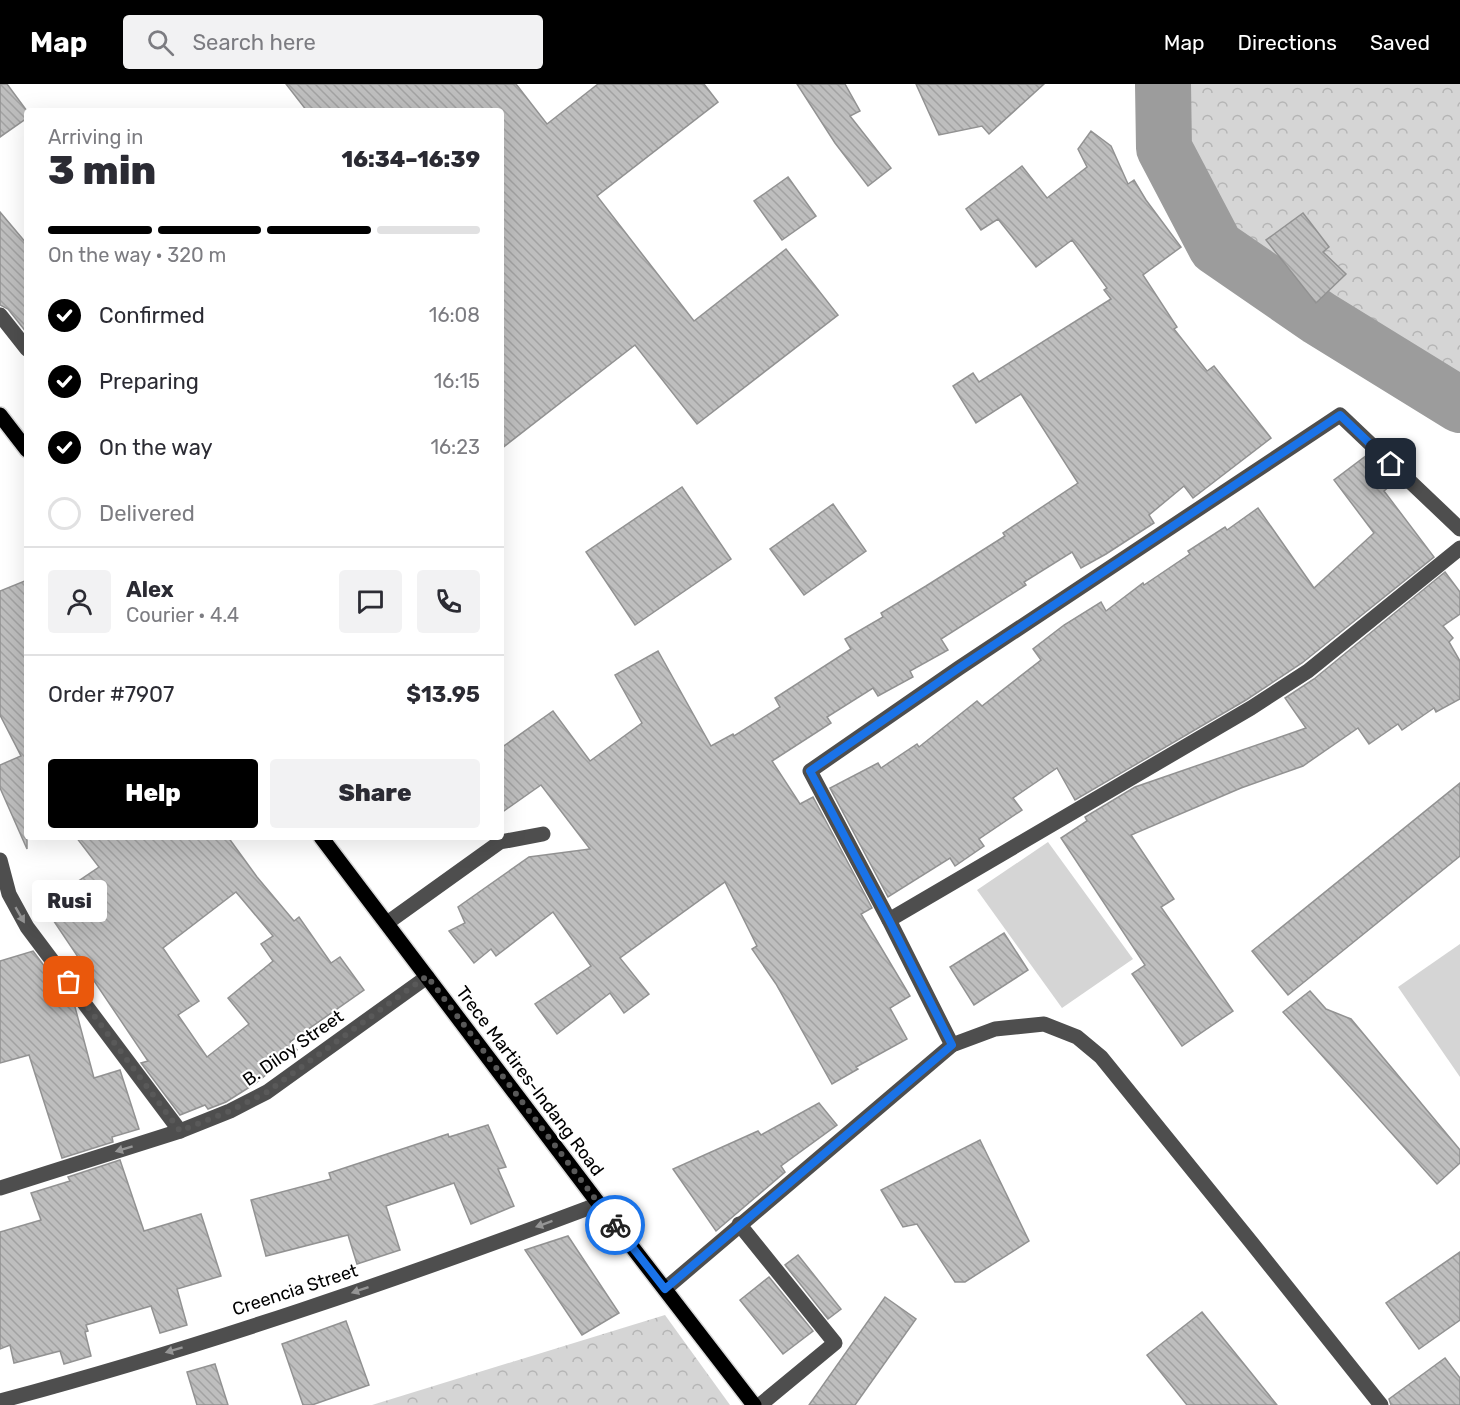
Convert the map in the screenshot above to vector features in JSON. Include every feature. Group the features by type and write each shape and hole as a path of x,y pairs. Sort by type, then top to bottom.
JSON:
{"main road":[{"path":"0,415 24,446"},
{"name":"Trece Martires-Indang Road","path":"323,840 598,1204 754,1405"}],"street":[{"path":"0,315 24,345"},
{"path":"952,1045 810,771 959,668 1340,415 1460,529"},
{"path":"889,920 1251,708 1308,671 1460,548"},
{"path":"387,923 500,842 543,834"},
{"path":"0,860 9,894 27,927 180,1131"},
{"name":"B. Diloy Street","path":"0,1188 180,1131 239,1107 267,1092 427,976"},
{"path":"665,1289 952,1045 995,1029 1044,1024 1077,1037 1101,1057 1381,1405"},
{"name":"Creencia Street","path":"0,1401 66,1383 365,1288 598,1204"},
{"path":"740,1224 835,1343 760,1405"}],"green space":[{"path":"1163,84 1460,84 1460,416 1360,363 1375,352 1216,247 1164,148"},
{"path":"1048,842 1133,959 1062,1008 977,890"},
{"path":"1460,944 1460,1077 1398,987"},
{"path":"665,1315 730,1405 372,1405"}],"building":[{"path":"0,84 7,84 25,108 24,120 0,137"},
{"path":"286,84 516,84 547,124 598,84 704,84 718,102 597,196 694,321 786,249 838,315 697,424 635,345 504,447 504,108 305,108"},
{"path":"797,84 845,84 860,111 850,116 891,168 868,186 835,143"},
{"path":"916,84 1044,84 989,134 982,126 939,135"},
{"path":"1091,131 1111,146 1128,184 1134,180 1181,247 1143,275 1177,327 1174,329 1207,371 1214,366 1271,438 1193,498 1184,486 1149,515 1154,523 1106,554 1081,568 1072,552 1024,582 1026,585 941,639 948,650 910,671 913,677 878,696 873,688 827,717 831,723 772,761 800,804 813,797 872,908 861,914 910,996 890,1008 907,1039 856,1067 858,1069 832,1084 776,984 752,949 757,946 725,882 620,958 649,994 624,1013 610,993 557,1034 535,1004 591,966 553,912 496,956 491,949 474,963 449,931 465,923 458,907 529,857 590,849 541,785 504,811 504,746 553,711 590,761 642,723 615,675 658,651 711,746 733,734 734,736 780,707 775,698 851,649 845,639 883,617 881,613 1005,536 1003,533 1078,483 1021,394 976,423 953,386 973,373 979,382 1111,299 1104,290 1107,288 1072,240 1036,267 998,219 981,230 966,209 1022,166 1047,198 1087,167 1078,149"},
{"path":"788,177 816,216 782,240 754,201"},
{"path":"0,212 24,240 24,329 8,309 0,305"},
{"path":"1303,213 1329,247 1323,252 1346,274 1316,303 1266,240"},
{"path":"1367,455 1390,486 1384,491 1434,557 1302,663 1246,700 1075,800 1057,768 1013,798 1022,810 979,839 984,846 955,866 950,858 888,897 830,788 878,763 881,768 917,744 919,747 977,701 982,706 1041,660 1033,649 1064,625 1101,602 1106,611 1143,583 1144,585 1190,554 1188,551 1225,527 1227,530 1258,508 1314,588 1374,533 1334,480"},
{"path":"682,487 731,559 635,625 586,552"},
{"path":"833,504 866,551 804,595 770,549"},
{"path":"1445,572 1460,592 1460,614 1443,626 1453,638 1449,642 1460,661 1460,699 1436,712 1434,708 1402,730 1398,724 1369,744 1358,728 1303,766 1241,788 1131,835 1174,899 1161,907 1233,1011 1182,1046 1132,974 1145,965 1061,838 1087,821 1085,817 1135,787 1306,728 1285,698 1314,679"},
{"path":"24,581 24,840 27,840 27,849 0,788 0,765 21,756 0,715 0,591"},
{"path":"1460,783 1460,856 1288,995 1252,951"},
{"path":"78,840 230,840 257,877 294,921 299,917 331,963 340,957 364,990 290,1042 297,1050 256,1083 226,1102 208,1109 205,1105 180,1115 141,1063 148,1061 43,905 99,867","holes":["236,892 273,936 261,944 273,961 228,998 249,1024 207,1057 178,1015 199,1001 163,948"]},
{"path":"1004,933 1028,970 974,1005 950,967"},
{"path":"33,951 75,1007 94,1078 120,1070 139,1129 112,1137 113,1142 62,1158 29,1055 0,1063 0,961"},
{"path":"1310,991 1326,1009 1351,1019 1460,1150 1460,1163 1437,1184 1283,1012"},
{"path":"819,1103 837,1125 781,1166 785,1172 716,1231 673,1169 758,1131 761,1135"},
{"path":"488,1125 506,1167 498,1169 514,1206 471,1224 454,1183 386,1206 400,1250 357,1264 348,1235 266,1256 251,1200 331,1179 329,1173 448,1134 449,1137"},
{"path":"980,1140 1029,1241 965,1282 955,1282 917,1224 903,1227 881,1190"},
{"path":"120,1160 144,1231 201,1214 221,1276 177,1289 187,1325 160,1333 151,1306 86,1325 88,1331 85,1332 91,1356 64,1364 60,1351 14,1363 10,1345 0,1349 0,1232 41,1220 31,1193 70,1181 68,1177"},
{"path":"568,1236 619,1313 582,1335 525,1250"},
{"path":"1460,1252 1460,1320 1419,1349 1386,1303"},
{"path":"798,1255 841,1309 828,1319 785,1265"},
{"path":"769,1277 813,1331 783,1354 740,1300"},
{"path":"885,1297 916,1319 855,1405 809,1405"},
{"path":"1202,1312 1277,1405 1187,1405 1147,1355"},
{"path":"346,1321 369,1385 312,1405 303,1405 282,1344"},
{"path":"1445,1358 1460,1378 1460,1405 1391,1405 1389,1399"},
{"path":"215,1364 228,1405 197,1405 187,1372"}],"waterway":[{"path":"1163,84 1164,148 1216,247 1319,318 1460,405"}],"way so far":[{"path":"69,982 180,1131 230,1111 267,1092 427,976 615,1225"}],"place":[{"name":"Rusi","path":"69,982"}],"route":[{"path":"615,1225 665,1289 952,1045 810,771 959,668 1340,415 1391,464"}]}
